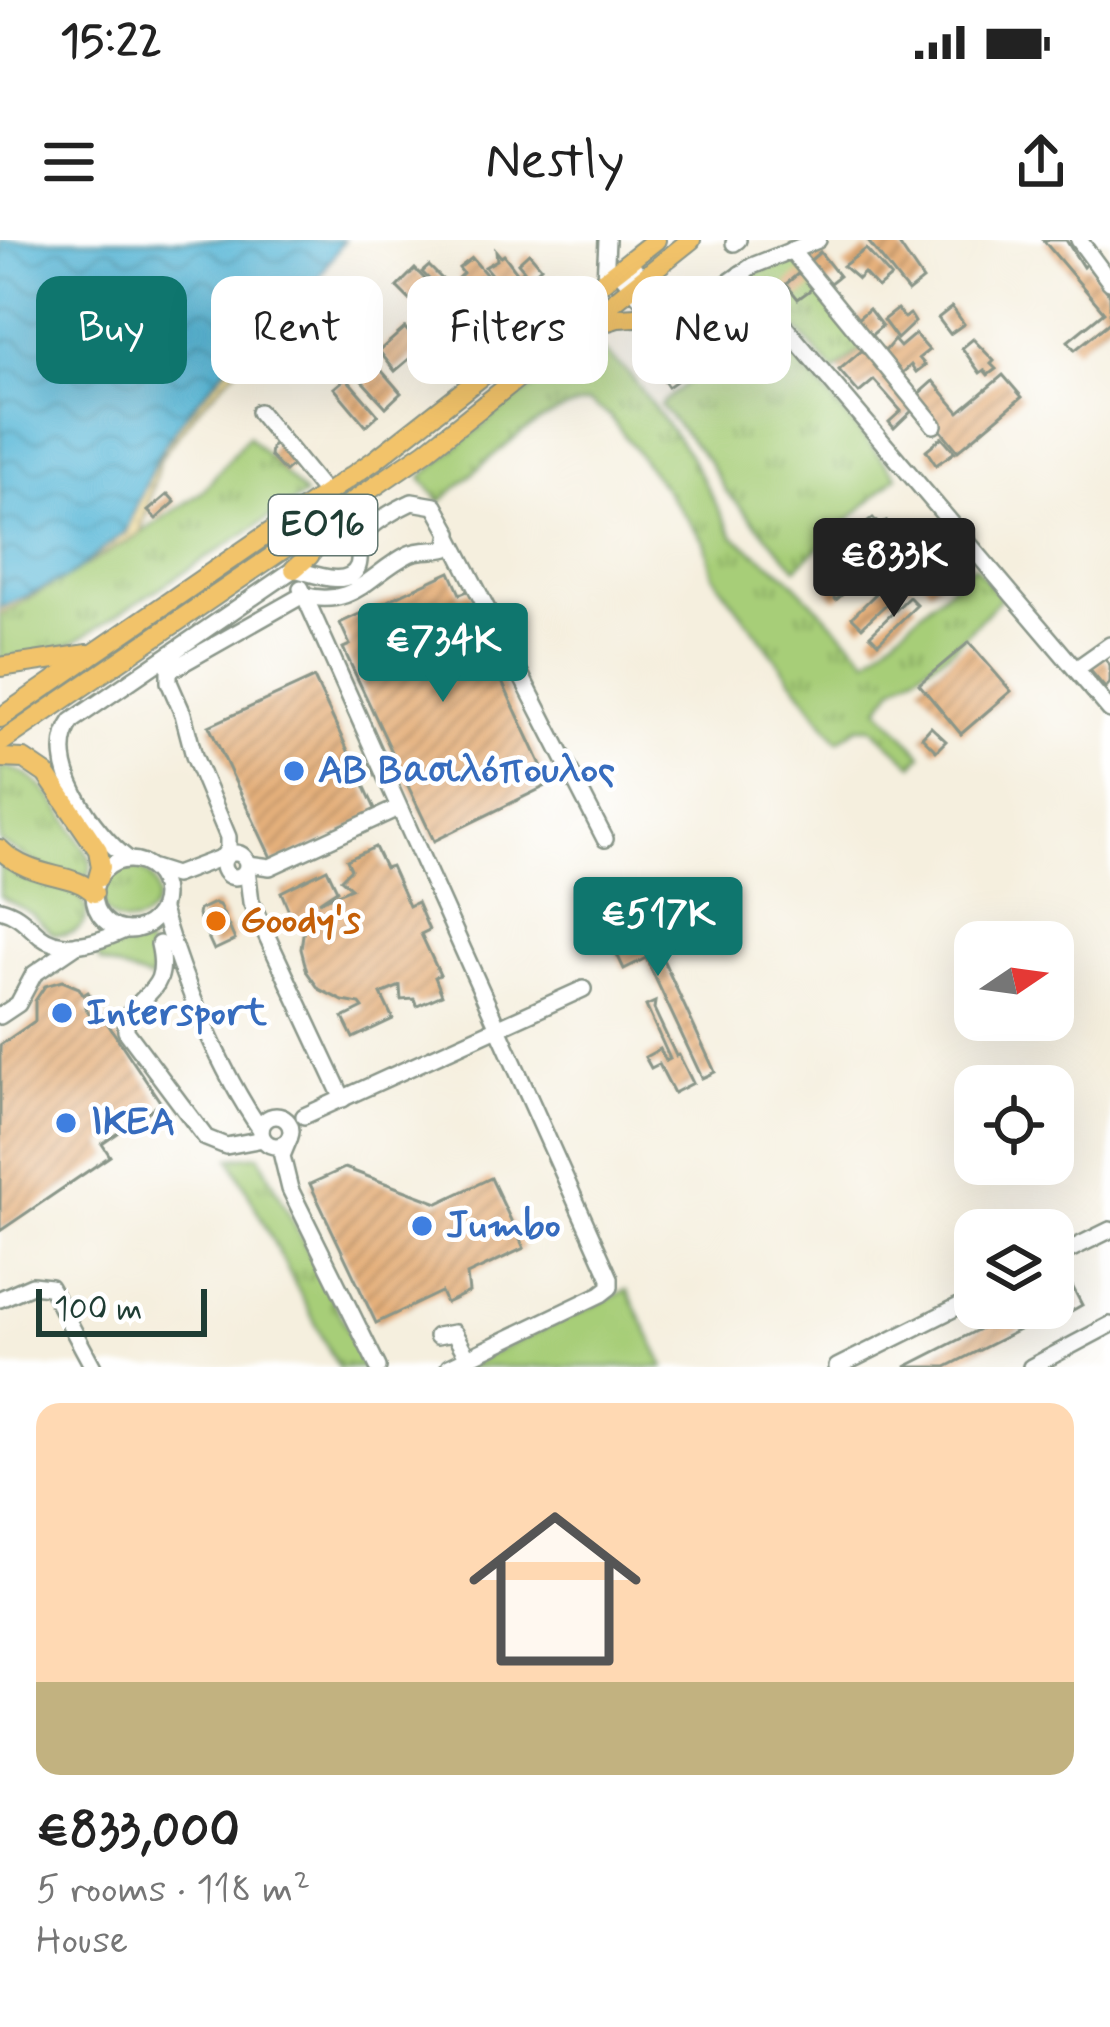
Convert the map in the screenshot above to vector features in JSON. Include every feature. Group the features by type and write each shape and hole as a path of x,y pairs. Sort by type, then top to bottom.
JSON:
{"main road":[{"name":"ΕΟ16","path":"0,718 326,494 656,240"},
{"name":"ΕΟ16","path":"645,276 691,240"},
{"name":"ΕΟ16","path":"608,306 632,286"},
{"name":"ΕΟ16","path":"0,743 344,510 508,384"},
{"path":"294,568 344,510"},
{"path":"0,667 93,653"},
{"path":"0,758 24,759 46,774 98,850 101,867 96,892 85,884 27,870 0,849"}],"street":[{"path":"607,240 618,271 632,279"},
{"path":"737,276 818,240"},
{"path":"1079,240 1110,282"},
{"path":"791,250 934,425"},
{"path":"740,274 1110,710"},
{"path":"259,412 326,494"},
{"path":"398,808 270,867 236,862 175,875 128,860 105,838 64,772 65,731 72,721 294,568 342,579 350,576 359,563 362,537 412,502 435,506 605,839"},
{"path":"343,1099 251,902 194,756 169,671 303,595 320,600 345,595 408,554 441,551 451,539"},
{"path":"294,568 611,1283 601,1294 449,1367"},
{"path":"1076,669 1110,645"},
{"path":"0,1016 18,1004 34,974 90,929 96,892 111,865 128,860"},
{"path":"0,909 27,922 41,937 70,944 147,926 163,904 192,879 236,862"},
{"path":"153,868 162,881 163,904 186,986"},
{"path":"96,892 104,920 159,944 186,986 379,1367"},
{"path":"159,944 160,981 126,1018 126,1031 206,1138 226,1146 265,1138 283,1144 289,1123"},
{"path":"265,1138 268,1118 289,1123 583,989"},
{"path":"233,1079 255,1107 289,1123"},
{"path":"289,1123 283,1156 290,1190"},
{"path":"1074,1248 1110,1230"},
{"path":"0,1299 32,1285 50,1288 93,1367"},
{"path":"837,1367 954,1308"},
{"path":"1031,1367 1110,1325"},
{"path":"437,1336 454,1333 468,1358"}],"green space":[{"path":"794,255 867,344 834,372 791,323 791,276 749,276"},
{"path":"791,351 897,476 796,568 726,491 707,459 660,405 685,384 791,384"},
{"path":"608,355 630,375 632,384 637,384 688,453 734,537 787,576 868,659 974,565 1001,598 950,651 895,686 879,708 922,755 913,765 871,727 858,727 838,741 713,575 705,542 609,415 589,402 528,428 440,502 421,477 538,384 608,384"},
{"path":"248,436 305,495 73,643 0,659 0,615 202,492"},
{"path":"0,767 30,777 54,801 91,860 90,876 50,871 0,842"},
{"path":"0,865 21,878 78,893 87,909 81,927 72,933 53,934 32,914 0,896"},
{"path":"129,867 149,875 157,895 149,915 129,923 109,915 101,895 109,875"},
{"path":"129,940 146,942 153,963 152,981 101,962 92,948"},
{"path":"259,1155 367,1367 338,1367 230,1158"},
{"path":"627,1290 665,1367 463,1367"}],"sand":[{"path":"213,384 222,384 160,458 141,533 77,570 125,531 158,455"},
{"path":"56,582 0,615 0,608"}],"water":[{"path":"0,240 344,240 320,276 211,276 212,384 158,455 126,531 70,576 0,608"}],"building":[{"path":"867,240 896,240 923,280 908,292"},
{"path":"1043,240 1066,240 1110,295 1110,322 1075,350 1068,341 1104,312"},
{"path":"866,249 891,277 878,288 864,273 858,279 843,266"},
{"path":"496,251 519,275 524,270 518,263 529,253 541,267 531,276 492,276 485,267 497,260"},
{"path":"820,252 839,276 825,287 806,264"},
{"path":"472,258 487,276 460,276 459,268"},
{"path":"429,266 439,276 426,276 422,272"},
{"path":"800,272 813,288 798,299 791,280"},
{"path":"407,277 407,297 397,287"},
{"path":"952,307 964,324 950,334 938,318"},
{"path":"869,309 882,326 868,338 855,321"},
{"path":"897,309 915,322 897,339 883,320"},
{"path":"407,330 407,361 395,371 383,356 383,347"},
{"path":"915,334 929,350 919,358 925,365 916,372 911,365 899,376 881,356 894,340 900,347"},
{"path":"973,339 994,361 991,364 996,369 988,375 984,370 980,373 962,348"},
{"path":"866,347 917,406 894,428 889,422 901,411 874,380 859,393 839,370"},
{"path":"383,372 401,393 386,407 365,384 383,384"},
{"path":"1003,375 1022,397 958,451 914,398 933,381 959,412"},
{"path":"351,384 378,415 366,426 334,388"},
{"path":"942,437 955,452 936,465 926,450"},
{"path":"279,440 298,460 285,472 270,456"},
{"path":"168,494 175,502 156,519 148,511"},
{"path":"873,518 880,526 886,521 896,533 885,543 863,526"},
{"path":"911,549 924,563 916,570 921,575 908,587 904,582 909,577 890,558 897,552 902,557"},
{"path":"932,567 942,578 930,589 920,578"},
{"path":"851,571 859,580 836,600 828,591"},
{"path":"450,572 460,594 470,590 497,648 488,652 550,784 434,841 343,648 350,645 340,623"},
{"path":"892,578 902,589 862,627 852,617"},
{"path":"909,597 917,605 878,643 870,635"},
{"path":"969,642 1011,691 961,734 919,684"},
{"path":"1103,657 1110,665 1110,683 1105,688 1089,669"},
{"name":"ΑΒ Βασιλόπουλος","path":"314,678 378,815 274,864 209,726"},
{"path":"931,727 946,741 936,751 922,737"},
{"path":"375,847 385,868 391,866 409,906 417,902 429,930 421,934 440,975 435,977 442,995 417,1006 414,999 401,1000 400,986 381,994 393,1019 353,1038 343,1018 363,1008 319,989 307,972 301,949 304,927 294,923 281,892 327,869 337,890 319,902 351,888 341,879 351,869 347,860"},
{"path":"214,903 235,940 214,950 198,915"},
{"path":"641,912 715,1072 702,1078 646,958 624,969 605,929"},
{"name":"ΙΚΕΑ","path":"62,981 79,988 83,995 88,992 94,1001 85,1007 91,1016 99,1011 161,1103 102,1144 110,1156 0,1231 0,1045 35,1021 35,1001 45,986"},
{"path":"655,1002 676,1056 693,1083 674,1093 659,1064 651,1068 645,1057 660,1049 666,1061 670,1059 646,1006"},
{"name":"Jumbo","path":"345,1168 438,1203 491,1178 524,1248 467,1275 469,1292 446,1303 441,1292 376,1323 310,1184"},
{"path":"980,1329 1021,1329 946,1367 905,1367"}],"place":[{"name":"ΑΒ Βασιλόπουλος","path":"294,771"},
{"name":"Goody's","path":"216,921"},
{"name":"Intersport","path":"62,1013"},
{"name":"ΙΚΕΑ","path":"66,1123"},
{"name":"Jumbo","path":"422,1226"}]}
